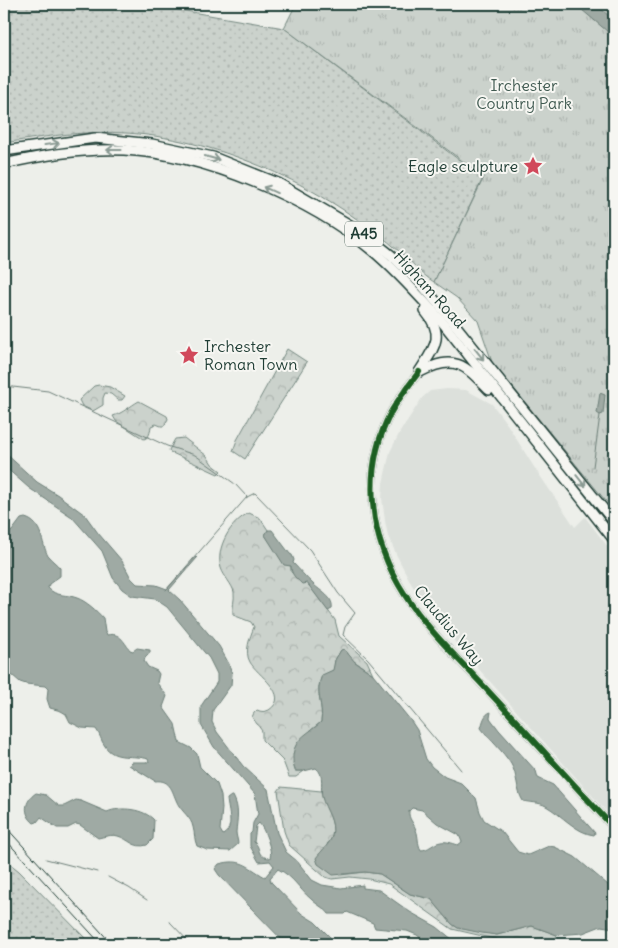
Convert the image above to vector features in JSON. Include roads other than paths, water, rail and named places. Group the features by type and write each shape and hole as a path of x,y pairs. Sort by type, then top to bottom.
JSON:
{"highway":[{"name":"Higham Road","path":"4,152 96,138 152,144 213,158 278,183 362,232 391,255 421,284 614,522"},
{"name":"Higham Road","path":"4,164 51,153 98,150 125,150 183,159 241,178 297,202 341,228 372,250 408,284 439,318 614,540"},
{"path":"372,250 434,323 437,335 435,346 419,372"},
{"path":"419,372 434,364 445,362 455,363 467,368 526,428"}],"street":[{"name":"Claudius Way","path":"419,372 406,388 391,413 380,442 373,472 374,521 382,550 392,573 418,614 614,828"}],"waterway":[{"path":"4,386 48,391 167,446 195,455 235,484 247,497"},
{"path":"593,467 600,415"},
{"path":"166,590 247,497 255,493 310,550 338,593 355,613 345,627 343,635 368,659 461,770"},
{"path":"46,859 97,872"},
{"path":"108,877 147,900"},
{"path":"170,922 191,944"}],"railway":[{"path":"4,825 112,944"},
{"path":"4,838 101,944"}],"place":[{"name":"Eagle sculpture","path":"533,166"},
{"name":"Irchester Roman Town","path":"189,355"}],"park label":[{"name":"Irchester Country Park","path":"524,94"}]}
